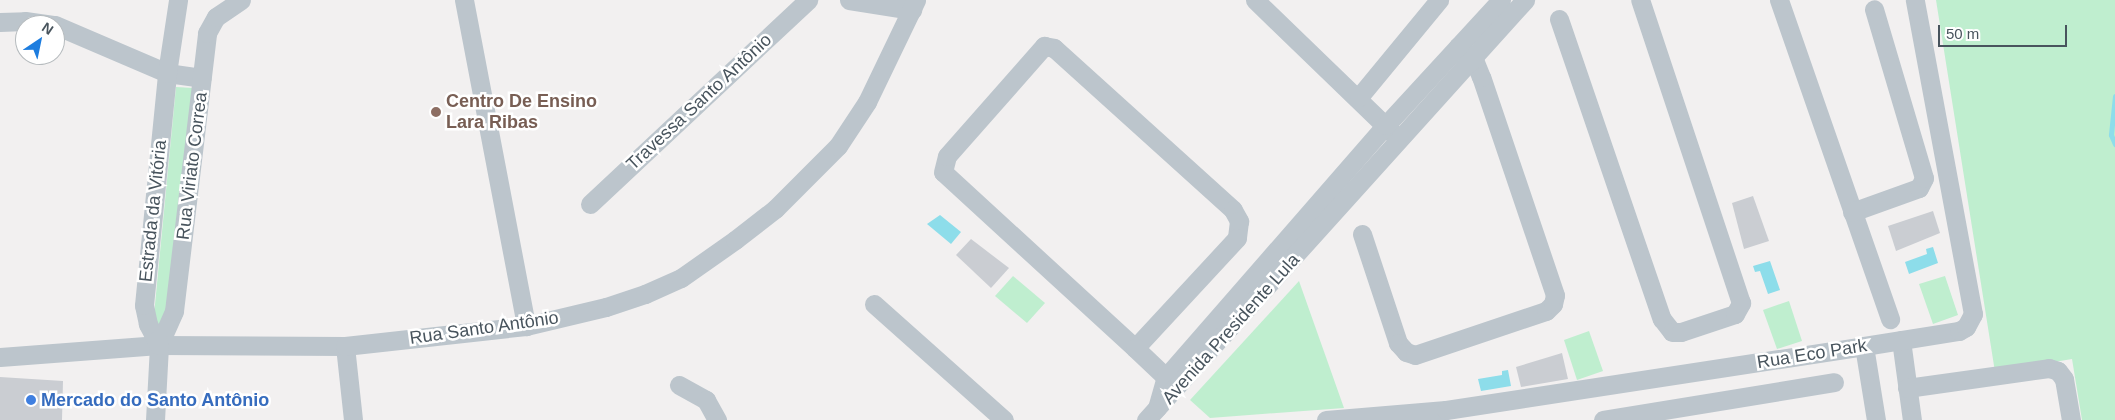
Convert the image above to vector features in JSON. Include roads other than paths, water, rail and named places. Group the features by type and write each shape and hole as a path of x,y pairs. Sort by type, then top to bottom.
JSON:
{"street":[{"name":"Estrada da Vitória","path":"155,420 159,345 148,324 144,305 167,73 178,0"},
{"path":"464,0 526,326"},
{"name":"Travessa Santo Antônio","path":"590,204 808,0"},
{"path":"849,0 914,5"},
{"path":"1255,0 1359,97 1401,141"},
{"path":"1359,97 1438,0"},
{"name":"Avenida Presidente Lula","path":"1156,417 1172,383 1386,125 1500,0"},
{"name":"Avenida Presidente Lula","path":"1172,383 1401,141 1525,0"},
{"path":"1559,20 1662,319 1672,332 1682,332 1735,314 1740,303 1640,0"},
{"path":"1779,0 1890,319"},
{"name":"Rua Eco Park","path":"1326,420 1446,410 1959,331 1966,327 1973,314 1915,0"},
{"name":"Rua Viriato Correa","path":"159,345 174,312 207,33 216,17 235,1"},
{"name":"Rua Santo Antônio","path":"0,357 159,345 345,346 526,326 606,307 681,278 775,209 804,181 854,125 914,5"},
{"path":"1852,212 1919,188 1924,178 1874,10"},
{"path":"0,22 15,21"},
{"path":"65,28 167,73 202,78"},
{"path":"1135,348 1237,238 1239,221 1233,210 1062,55 1054,48 1044,46 946,156 943,172 1172,383"},
{"path":"1362,234 1398,343 1406,352 1415,355 1546,311 1553,304 1556,295 1474,60 1458,46"},
{"path":"874,304 1004,420"},
{"path":"1901,340 1912,420"},
{"path":"345,346 353,420"},
{"path":"1864,346 1876,420"},
{"path":"1907,388 2049,368 2058,371 2064,379 2071,420"},
{"path":"1603,420 1834,382"},
{"path":"679,385 706,400 717,420"}],"water":[{"path":"940,215 961,232 951,244 927,224"},
{"path":"1933,247 1938,263 1909,274 1905,262 1927,254 1926,249"},
{"path":"1770,261 1780,290 1768,294 1760,271 1755,272 1753,266"},
{"path":"1508,370 1511,386 1481,391 1478,379 1502,375 1502,371"}],"waterway":[{"path":"2115,96 2111,135 2115,144"}],"place":[{"name":"Centro De Ensino Lara Ribas","path":"436,112"},
{"name":"Mercado do Santo Antônio","path":"31,400"}]}
